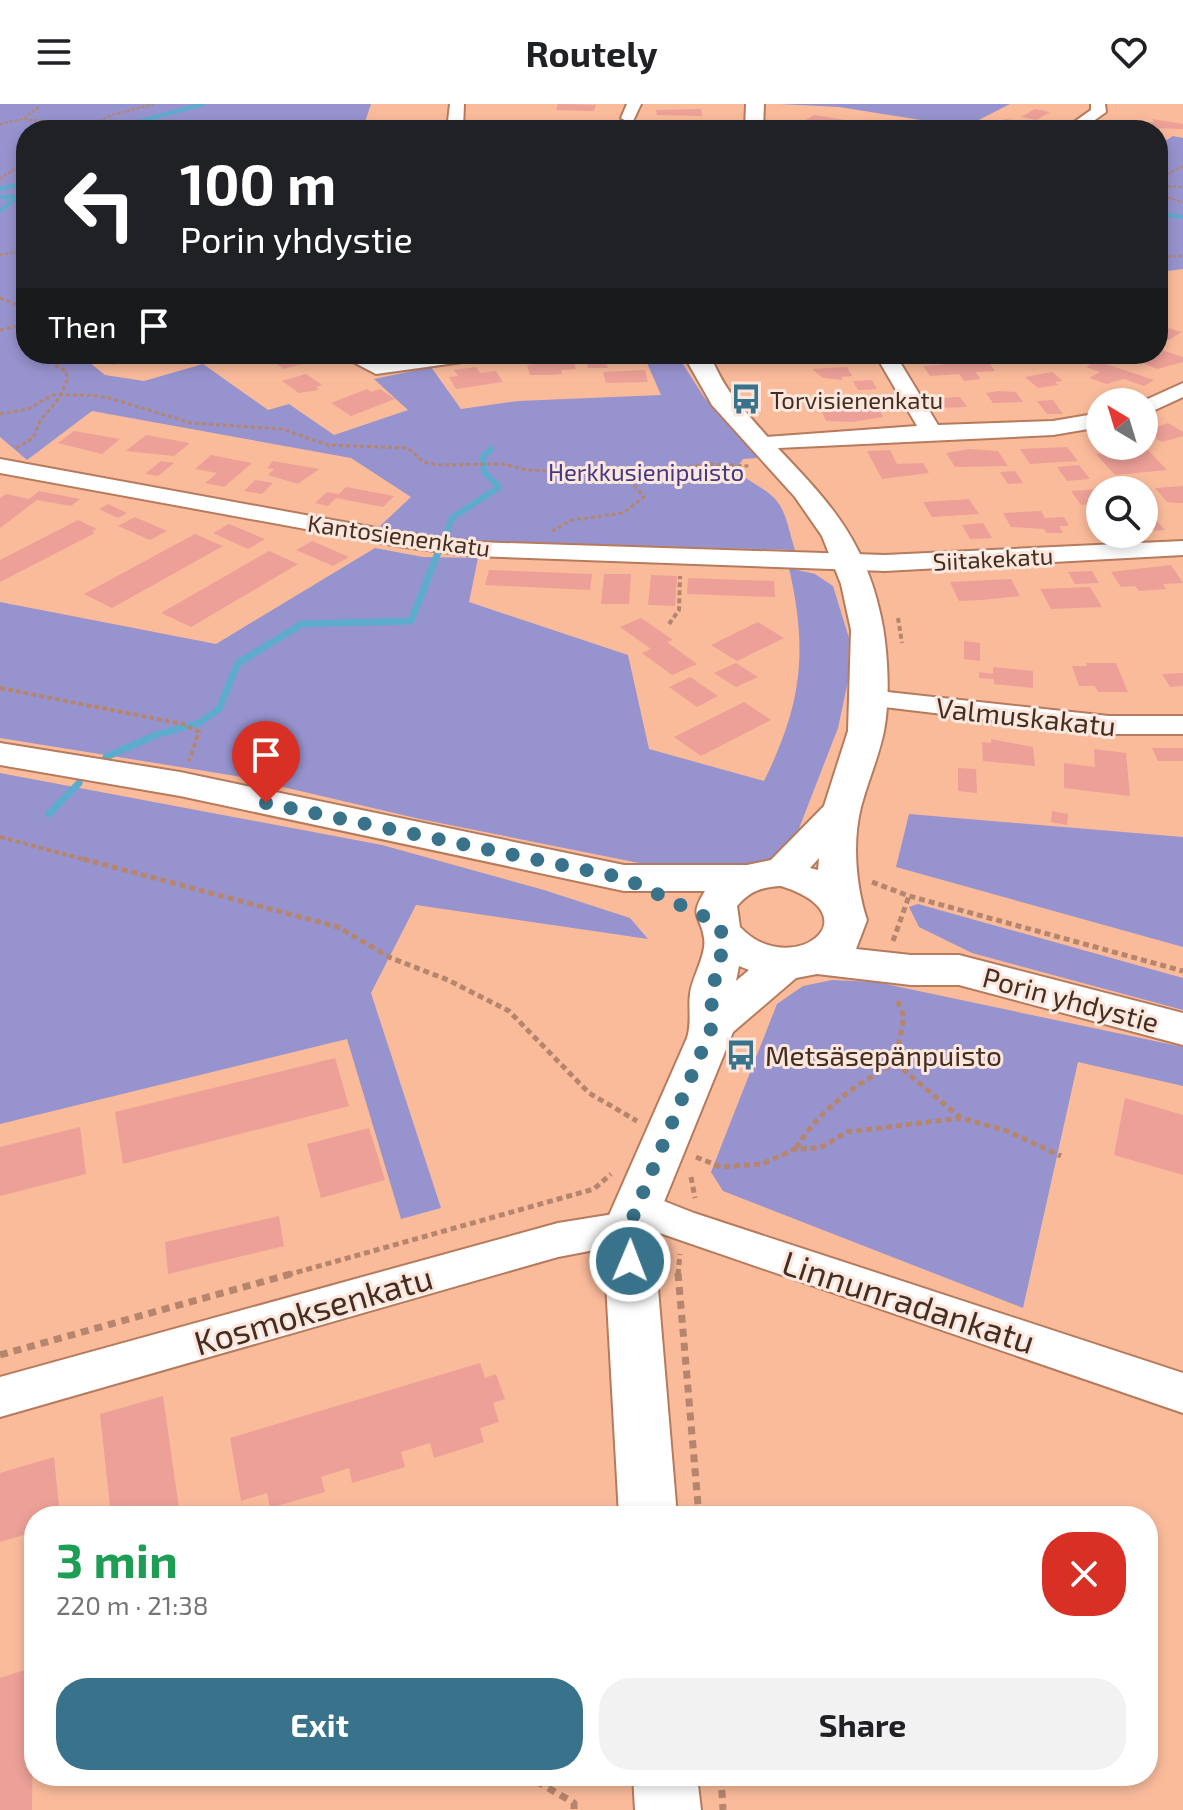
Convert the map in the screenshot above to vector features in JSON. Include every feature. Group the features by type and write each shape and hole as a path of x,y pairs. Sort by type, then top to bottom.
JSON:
{"main road":[{"path":"702,364 721,399 762,456 805,491 850,562 867,630 869,698 866,731 841,811 842,911 834,949 801,962 713,1024"},
{"path":"0,754 180,784 624,878 764,876 815,881 842,911"},
{"path":"649,1506 669,1182 713,1024 711,995 721,931 717,905 722,895 764,876 841,811"},
{"path":"624,878 721,931 750,956 801,962"},
{"name":"Porin yhdystie","path":"842,911 959,970"},
{"name":"Porin yhdystie","path":"801,962 911,970 959,970 1183,1029"},
{"path":"666,1786 668,1810"}],"street":[{"path":"1090,120 1099,112 1098,104"},
{"path":"368,364 376,368 405,364"},
{"path":"891,364 931,432"},
{"path":"1158,402 1183,389"},
{"path":"762,456 931,432 1053,428 1086,422"},
{"name":"Kantosienenkatu","path":"6,459 398,539 473,549 850,562"},
{"name":"Siitakekatu","path":"850,562 1183,548"},
{"name":"Valmuskakatu","path":"869,698 1119,726 1183,725"},
{"name":"Linnunradankatu","path":"669,1182 1183,1393"},
{"name":"Kosmoksenkatu","path":"0,1397 558,1240 669,1182"}],"path":[{"path":"101,120 154,104"},
{"path":"23,119 39,107"},
{"path":"631,111 696,120"},
{"path":"18,120 32,120"},
{"path":"6,459 33,438 34,427 62,394 68,379 66,371 54,364"},
{"path":"0,414 28,409 62,394 106,397 191,423 282,429 328,445 408,448 423,462 437,465 503,464 526,470 625,475 762,456"},
{"path":"535,551 546,534 572,520 623,513 644,497 625,475"},
{"path":"669,624 679,610 680,571"},
{"path":"0,688 183,724 199,732 180,784"},
{"path":"0,837 338,927 391,958 448,980 509,1011 669,1182 698,1506"},
{"path":"909,896 1183,971"},
{"path":"894,992 904,1017 895,1063"},
{"path":"795,1149 809,1124 844,1091 895,1063"},
{"path":"895,1063 961,1118"},
{"path":"0,1355 594,1189 621,1164 669,1182 721,1167 762,1164 795,1149 820,1148 847,1132 961,1118 1007,1131 1061,1156"},
{"path":"545,1786 574,1803 574,1810"},
{"path":"722,1786 723,1810"}],"green space":[{"name":"Herkkusienipuisto","path":"0,104 371,104 366,120 16,120 16,364 91,364 105,375 144,381 203,364 268,410 289,404 334,435 408,410 374,379 431,367 461,409 518,401 661,395 647,364 683,364 704,397 759,458 743,459 736,469 777,501 795,550 466,541 417,536 380,526 411,497 351,458 92,411 27,460 0,437"},
{"path":"780,104 1010,104 979,120 921,120 839,107"},
{"path":"1173,136 1183,138 1183,269 1168,271 1168,139"},
{"path":"375,548 423,557 478,558 469,602 628,655 649,749 764,781 787,727 798,677 798,626 789,568 815,574 833,586 849,638 848,681 838,728 793,844 766,863 714,870 654,866 420,819 236,776 0,738 0,602 216,644"},
{"path":"0,773 382,845 544,890 630,918 648,939 416,905 371,993 441,1208 401,1219 347,1039 0,1124"},
{"path":"909,814 1183,837 1183,947 896,867"},
{"path":"918,904 1183,978 1183,1010 972,953 919,927 909,907"},
{"path":"832,980 876,982 1183,1047 1183,1086 1078,1062 1023,1308 723,1191 711,1172 777,1004 803,986"}],"building":[{"path":"558,104 596,105 594,111 556,110"},
{"path":"701,109 702,116 657,115 656,110"},
{"path":"1035,109 1050,112 1036,120 1021,117"},
{"path":"814,115 845,120 806,120"},
{"path":"1168,122 1183,124 1183,129 1168,129"},
{"path":"1168,328 1182,332 1168,340"},
{"path":"1168,352 1183,357 1183,362 1157,369 1145,364 1168,364"},
{"path":"276,364 301,364 284,369"},
{"path":"574,364 576,369 561,370 562,374 530,375 527,365"},
{"path":"587,364 607,364 608,368 588,368"},
{"path":"990,364 995,371 975,372 981,379 964,381 959,374 930,376 923,366"},
{"path":"1106,364 1154,380 1144,386 1124,379 1107,384 1089,378 1100,372 1086,367"},
{"path":"476,367 480,373 496,371 503,382 456,389 449,377 458,376 454,370"},
{"path":"847,367 852,376 841,377 843,380 823,378 812,369"},
{"path":"645,370 648,382 606,383 603,372"},
{"path":"1052,372 1063,381 1055,382 1058,385 1038,388 1025,377"},
{"path":"306,374 322,385 316,387 319,390 299,393 282,381"},
{"path":"872,380 877,389 858,390 853,381"},
{"path":"367,389 371,392 380,389 395,399 351,416 331,403"},
{"path":"1016,392 1023,402 993,403 986,393"},
{"path":"960,397 967,407 940,408 934,398"},
{"path":"1053,400 1063,414 1047,414 1037,401"},
{"path":"878,406 883,417 852,422 826,421 821,409"},
{"path":"1168,423 1183,432 1183,436 1162,442 1158,440 1158,427"},
{"path":"74,431 120,439 102,454 58,443"},
{"path":"146,435 190,443 174,456 126,451"},
{"path":"1067,447 1078,461 1030,464 1020,449"},
{"path":"969,449 998,451 1008,466 955,467 946,453"},
{"path":"890,450 897,464 923,463 929,473 882,479 867,451"},
{"path":"211,455 252,463 224,487 205,483 217,473 195,469"},
{"path":"1101,460 1157,460 1167,470 1115,475"},
{"path":"161,461 174,463 158,476 145,474"},
{"path":"273,461 319,469 298,484 268,475 274,469 267,468"},
{"path":"1079,465 1088,476 1086,479 1067,481 1057,467"},
{"path":"1015,471 1023,483 1008,484 1000,472"},
{"path":"255,480 273,483 262,494 244,491"},
{"path":"1183,486 1183,503 1167,502 1158,488"},
{"path":"346,487 394,496 383,507 336,498 328,506 315,503 327,492 339,494"},
{"path":"1086,490 1086,504 1081,505 1071,491"},
{"path":"39,491 80,499 71,506 37,500 0,528 0,498 6,494 29,499"},
{"path":"969,499 979,514 932,517 923,502"},
{"path":"108,504 127,513 118,518 99,509"},
{"path":"1041,511 1045,518 1064,517 1069,526 1059,526 1063,533 1011,527 1003,513"},
{"path":"135,517 167,531 150,540 118,526"},
{"path":"78,520 97,529 92,531 95,533 0,582 0,560"},
{"path":"983,523 992,538 970,539 962,525"},
{"path":"229,524 265,539 248,549 213,533"},
{"path":"195,534 223,546 112,608 84,594"},
{"path":"312,541 349,557 333,566 296,550"},
{"path":"269,551 298,564 191,627 161,613"},
{"path":"1171,565 1183,583 1163,584 1166,589 1139,591 1135,586 1121,587 1111,572"},
{"path":"489,570 592,574 590,590 485,585"},
{"path":"1092,571 1099,583 1075,584 1068,572"},
{"path":"604,574 631,574 629,604 601,604"},
{"path":"651,575 677,576 675,606 648,605"},
{"path":"688,578 774,581 775,597 687,594"},
{"path":"1011,579 1020,596 981,600 959,601 950,582"},
{"path":"1090,587 1102,607 1051,609 1040,589"},
{"path":"641,618 673,640 667,642 697,664 672,675 642,653 651,649 620,627"},
{"path":"758,622 784,638 737,661 711,645"},
{"path":"964,641 980,643 980,661 964,659"},
{"path":"736,663 758,677 736,687 714,673"},
{"path":"1086,663 1116,663 1128,692 1098,692 1095,686 1079,686 1072,666 1087,666"},
{"path":"993,667 1033,671 1033,688 994,684 994,679 979,678 979,672 993,674"},
{"path":"1183,673 1183,686 1170,687 1162,674"},
{"path":"690,677 718,696 697,707 669,687"},
{"path":"744,702 771,720 701,756 674,737"},
{"path":"991,739 1033,747 1035,766 983,761 982,742 991,743"},
{"path":"1152,748 1183,748 1183,761 1158,761"},
{"path":"1094,749 1126,753 1130,796 1064,788 1064,763 1095,767"},
{"path":"958,768 976,769 977,793 958,791"},
{"path":"1052,811 1068,814 1067,825 1051,822"},
{"path":"335,1058 349,1106 123,1164 115,1112"},
{"path":"1125,1098 1183,1115 1183,1175 1114,1155"},
{"path":"80,1127 86,1174 0,1196 0,1147"},
{"path":"369,1128 385,1180 321,1198 307,1144"},
{"path":"279,1216 284,1246 168,1274 165,1242"},
{"path":"480,1363 485,1378 496,1374 505,1399 493,1403 499,1422 480,1428 484,1442 434,1458 430,1443 401,1452 405,1467 352,1483 349,1468 321,1477 325,1492 277,1506 270,1506 267,1493 241,1501 230,1438"},
{"path":"163,1396 179,1506 110,1506 100,1414"},
{"path":"54,1457 59,1506 24,1506 24,1535 0,1542 0,1473"},
{"path":"24,1670 24,1786 32,1786 32,1810 0,1810 0,1678"}],"waterway":[{"path":"145,120 203,104"},
{"path":"0,189 16,185"},
{"path":"0,197 16,197"},
{"path":"0,211 16,198"},
{"path":"1168,215 1183,217"},
{"path":"443,542 452,518 499,487 484,472 483,457 491,449"},
{"path":"106,757 156,735 199,723 219,709 238,663 302,624 411,621 443,540"},
{"path":"49,814 79,783"}],"place":[{"name":"Torvisienenkatu","path":"746,399"},
{"name":"Metsäsepänpuisto","path":"741,1055"}],"route":[{"path":"266,803 624,878 655,896 692,908 716,922 725,939 711,995 713,1024 636,1206 628,1229 630,1261"}]}
